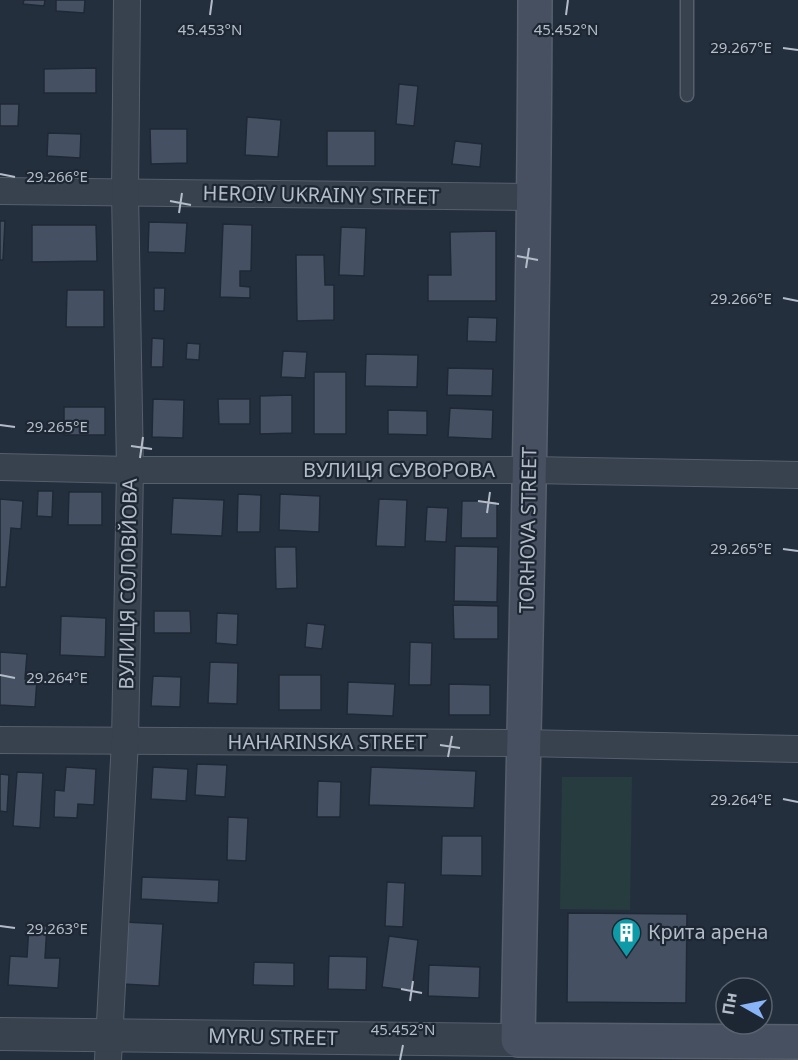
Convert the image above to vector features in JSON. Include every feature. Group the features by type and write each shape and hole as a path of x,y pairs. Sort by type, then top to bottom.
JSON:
{"main road":[{"name":"TORHOVA STREET","path":"518,1050 530,470 535,0"},
{"name":"MYRU STREET","path":"518,1050 798,1042"}],"street":[{"name":"ВУЛИЦЯ СОЛОВЙОВА","path":"108,1048 125,741 130,470 125,192 127,0"},
{"name":"HEROIV UKRAINY STREET","path":"0,191 534,197"},
{"name":"ВУЛИЦЯ СУВОРОВА","path":"0,467 130,470 530,470 798,475"},
{"name":"HAHARINSKA STREET","path":"0,740 523,743 798,749"},
{"name":"MYRU STREET","path":"0,1034 108,1048 518,1050"}],"lane":[{"path":"687,0 687,95"}],"green space":[{"path":"562,777 632,777 630,910 560,909"}],"building":[{"path":"24,0 45,0 44,6 23,4"},
{"path":"56,0 85,0 84,13 56,11"},
{"path":"96,68 96,93 44,93 44,69"},
{"path":"399,84 418,86 414,126 396,124"},
{"path":"0,104 19,104 18,126 0,126"},
{"path":"247,117 281,120 278,157 245,155"},
{"path":"150,129 187,129 187,163 151,164"},
{"path":"327,131 375,131 375,166 327,166"},
{"path":"48,133 81,134 80,158 47,156"},
{"path":"455,141 482,144 480,167 452,164"},
{"path":"0,221 5,221 3,260 0,260"},
{"path":"149,222 187,223 185,253 148,252"},
{"path":"223,224 252,225 251,271 240,271 240,286 250,287 250,298 220,297"},
{"path":"32,225 96,225 97,261 32,262"},
{"path":"341,227 366,228 364,276 339,275"},
{"path":"496,231 496,301 428,301 428,275 451,275 450,232"},
{"path":"296,255 324,255 325,285 334,285 334,320 297,321"},
{"path":"154,288 165,288 164,311 154,311"},
{"path":"67,290 104,290 104,327 66,327"},
{"path":"468,317 497,318 496,342 467,341"},
{"path":"152,338 164,339 163,367 151,367"},
{"path":"187,343 200,344 199,360 186,359"},
{"path":"283,351 307,352 305,378 281,377"},
{"path":"366,354 418,355 417,387 365,386"},
{"path":"448,368 493,369 492,396 447,395"},
{"path":"314,372 346,372 346,434 314,434"},
{"path":"292,395 292,433 260,434 260,396"},
{"path":"153,399 184,400 183,438 152,437"},
{"path":"218,399 250,399 250,424 219,424"},
{"path":"64,407 105,407 105,435 64,435"},
{"path":"450,408 493,410 492,439 448,437"},
{"path":"388,410 427,411 427,435 388,434"},
{"path":"38,491 53,491 52,517 37,516"},
{"path":"69,492 102,492 102,525 68,525"},
{"path":"238,494 261,495 260,532 237,532"},
{"path":"280,494 320,496 319,532 279,530"},
{"path":"173,498 224,500 222,536 171,534"},
{"path":"0,499 23,501 21,529 11,528 6,587 0,587"},
{"path":"379,499 407,500 405,547 376,546"},
{"path":"462,501 497,501 497,538 461,538"},
{"path":"427,507 448,508 446,542 425,541"},
{"path":"455,546 498,547 497,602 454,601"},
{"path":"275,547 296,547 297,588 276,589"},
{"path":"453,605 498,606 498,639 454,639"},
{"path":"154,611 190,611 191,633 154,633"},
{"path":"217,613 238,614 237,645 216,643"},
{"path":"61,616 106,618 105,657 60,655"},
{"path":"307,623 325,625 322,649 305,647"},
{"path":"410,642 432,643 431,685 409,685"},
{"path":"0,652 27,654 25,679 37,679 35,707 0,705"},
{"path":"210,662 238,663 237,704 208,703"},
{"path":"279,675 321,675 321,710 279,710"},
{"path":"153,676 181,677 180,707 151,706"},
{"path":"348,682 395,684 393,716 347,714"},
{"path":"449,684 490,685 490,715 449,715"},
{"path":"197,764 227,765 225,797 195,795"},
{"path":"66,767 96,769 94,805 78,804 77,818 54,817 55,790 64,791"},
{"path":"153,767 188,769 186,801 151,799"},
{"path":"371,767 476,771 474,808 369,805"},
{"path":"17,772 43,773 40,828 13,826"},
{"path":"0,774 9,775 7,812 0,811"},
{"path":"318,781 341,782 340,817 317,817"},
{"path":"228,817 248,818 246,861 227,860"},
{"path":"442,836 482,836 482,876 441,875"},
{"path":"142,877 219,880 218,903 141,899"},
{"path":"387,882 405,883 403,927 385,926"},
{"name":"Крита арена","path":"568,913 687,914 686,1003 567,1002"},
{"path":"125,922 163,924 159,986 122,984"},
{"path":"29,925 47,926 45,958 60,958 58,988 8,985 10,956 27,957"},
{"path":"389,936 418,940 412,991 382,987"},
{"path":"329,956 367,957 366,990 328,989"},
{"path":"254,962 294,963 294,986 253,985"},
{"path":"429,965 480,967 479,998 428,996"}],"place":[{"name":"Крита арена","path":"627,958"}]}
